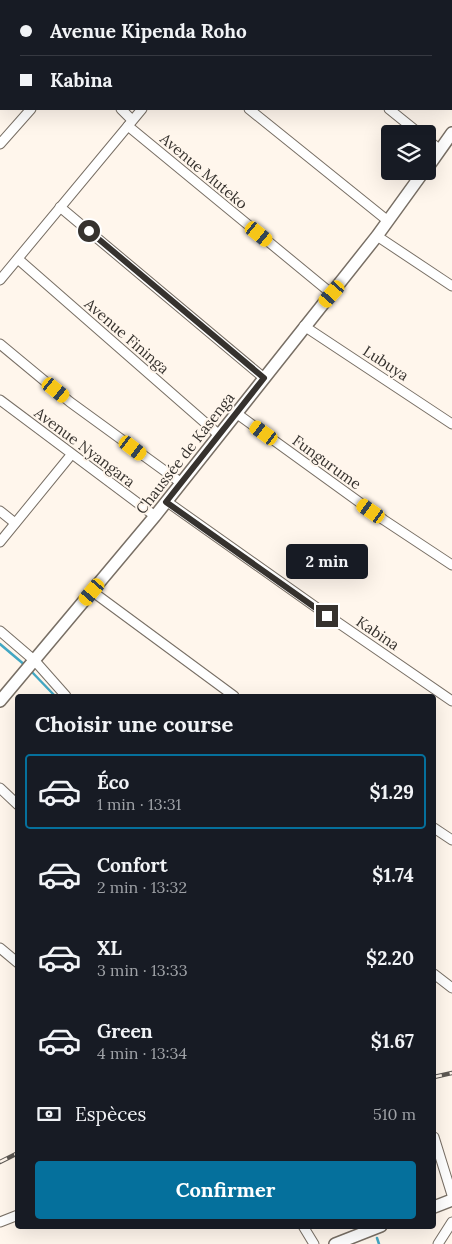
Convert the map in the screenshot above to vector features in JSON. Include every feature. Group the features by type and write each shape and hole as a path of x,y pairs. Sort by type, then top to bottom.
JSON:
{"main road":[{"path":"436,156 452,133"},
{"name":"Chaussée de Kasenga","path":"0,702 166,502 304,326 332,294 388,222 418,180"},
{"path":"436,1206 452,1200"},
{"path":"335,1244 373,1229"}],"street":[{"path":"0,144 30,110"},
{"name":"Avenue Muteko","path":"122,110 130,123 332,294"},
{"path":"0,280 141,110"},
{"path":"250,110 388,222"},
{"path":"390,110 409,125"},
{"path":"436,147 440,150"},
{"path":"60,207 264,378"},
{"path":"377,236 452,286"},
{"name":"Avenue Fininga","path":"18,259 218,434"},
{"name":"Lubuya","path":"304,326 452,424"},
{"path":"0,344 70,402 180,482"},
{"name":"Avenue Nyangara","path":"0,400 154,516"},
{"name":"Fungurume","path":"236,413 348,494 452,565"},
{"path":"0,542 71,455"},
{"name":"Kabina","path":"166,502 327,616 452,701"},
{"path":"0,512 15,524"},
{"path":"92,592 231,694"},
{"path":"0,631 30,667 64,694"},
{"path":"0,788 15,802"},
{"path":"436,829 452,840"},
{"path":"0,948 15,961"},
{"path":"436,976 452,988"},
{"path":"436,1143 452,1195"},
{"path":"0,1222 15,1216"},
{"path":"438,1244 452,1222"},
{"path":"305,1229 314,1244"}],"waterway":[{"path":"0,644 26,666"},
{"path":"30,670 53,694"},
{"path":"377,1238 379,1244"}],"railway":[{"path":"436,1077 452,1073"},
{"path":"0,1162 15,1154"}],"route":[{"path":"89,231 264,378 166,502 327,616"}]}
